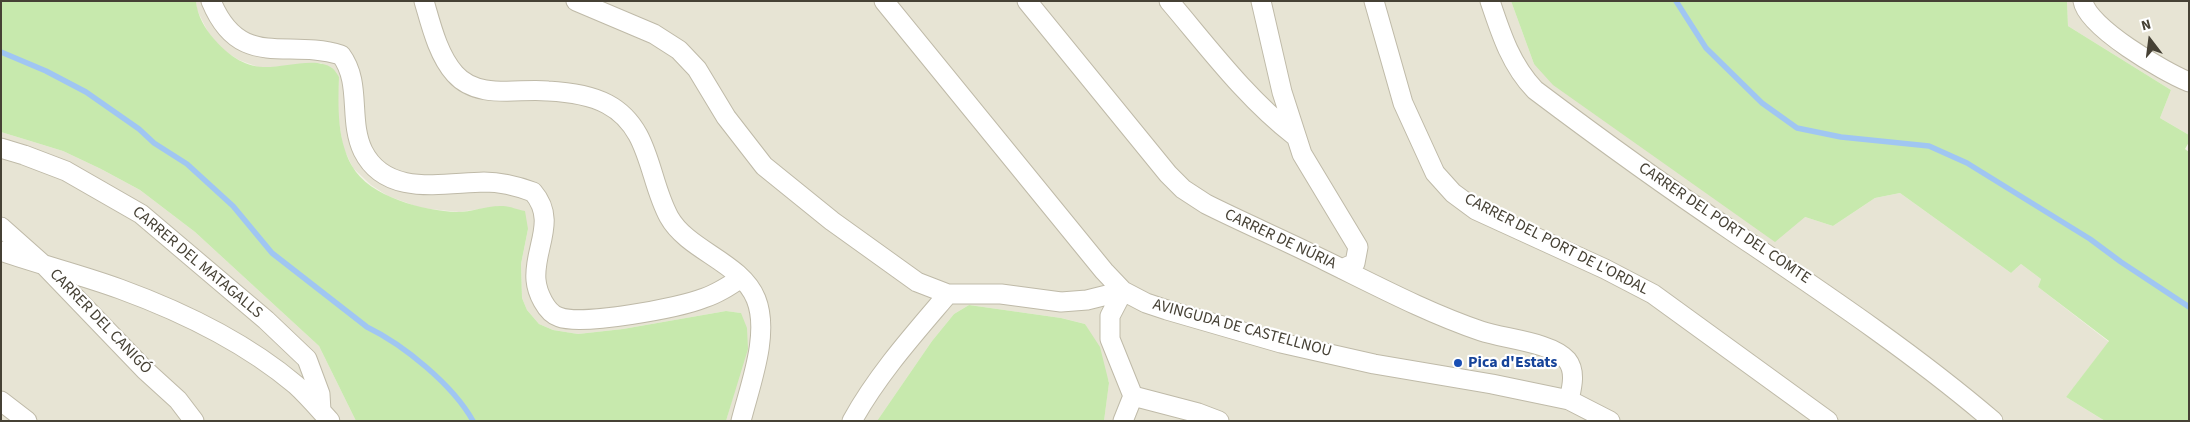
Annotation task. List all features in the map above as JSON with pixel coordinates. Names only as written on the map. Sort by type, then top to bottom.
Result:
[{"type":"street","points":[[211,1],[219,19],[230,31],[240,40],[253,46],[282,50],[318,50],[341,55],[349,65],[352,76],[356,133],[368,161],[379,171],[395,180],[411,184],[502,183],[532,192],[543,211],[544,229],[536,279],[540,294],[548,309],[558,317],[576,320],[599,319],[669,307],[704,299],[741,278]]},
{"type":"street","points":[[424,1],[431,25],[445,59],[455,75],[471,86],[506,92],[548,91],[591,97],[608,104],[625,116],[639,134],[669,217],[680,232],[741,278],[756,297],[761,316],[761,339],[741,421]]},
{"type":"street","points":[[576,1],[654,34],[679,50],[697,70],[726,117],[764,166],[883,259],[917,282],[948,294],[1001,294],[1062,302],[1086,300],[1123,291]]},
{"type":"street","name":"AVINGUDA DE CASTELLNOU","points":[[884,1],[1104,271],[1123,291],[1146,303],[1280,343],[1374,364],[1492,384],[1569,400],[1610,421]]},
{"type":"street","name":"CARRER DE NÚRIA","points":[[1027,1],[1168,174],[1183,189],[1206,204],[1398,297],[1481,331],[1542,346],[1557,352],[1572,368],[1573,379],[1569,400]]},
{"type":"street","points":[[1169,1],[1247,92],[1276,121],[1295,136]]},
{"type":"street","points":[[1261,1],[1282,92],[1302,154],[1358,248],[1355,263],[1342,269]]},
{"type":"street","name":"CARRER DEL PORT DE L'ORDAL","points":[[1374,1],[1403,103],[1436,173],[1453,193],[1476,210],[1605,269],[1654,294],[1828,421]]},
{"type":"street","name":"CARRER DEL PORT DEL COMTE","points":[[1490,1],[1507,49],[1524,78],[1535,90],[1647,172],[1883,334],[1936,374],[1993,421]]},
{"type":"street","points":[[2083,1],[2090,17],[2102,29],[2130,49],[2189,82]]},
{"type":"street","name":"CARRER DEL MATAGALLS","points":[[1,148],[66,171],[141,214],[266,320],[307,359],[320,394],[325,416]]},
{"type":"street","name":"CARRER DEL CANIGÓ","points":[[1,227],[46,267],[145,370],[178,400],[194,421]]},
{"type":"street","points":[[1,251],[46,267],[119,288],[220,334],[261,359],[297,386],[325,416]]},
{"type":"street","points":[[1123,291],[1110,316],[1110,340],[1133,396],[1123,421]]},
{"type":"street","points":[[852,421],[862,402],[919,326],[948,294]]},
{"type":"street","points":[[1133,396],[1198,413],[1219,421]]},
{"type":"street","points":[[1,401],[27,421]]},
{"type":"shaded area","points":[[196,1],[1511,1],[1534,64],[1805,217],[1833,226],[1875,198],[1900,193],[2011,273],[2021,264],[2041,279],[2038,287],[2109,342],[2066,397],[2105,421],[1104,421],[1109,382],[1085,324],[1061,318],[969,305],[954,314],[932,341],[877,421],[726,421],[734,393],[741,313],[726,311],[623,329],[578,334],[553,330],[539,324],[527,310],[522,298],[521,264],[528,229],[502,206],[459,212],[421,208],[388,196],[371,185],[353,168],[343,147],[337,110],[339,77],[321,63],[261,68],[239,60],[223,50],[209,34],[197,10]]},
{"type":"shaded area","points":[[2067,1],[2189,1],[2189,135],[2160,118],[2171,90],[2068,26]]},
{"type":"shaded area","points":[[1,132],[63,151],[101,169],[140,190],[195,232],[319,346],[356,421],[1,421]]},
{"type":"green space","points":[[1,1],[196,1],[200,17],[211,35],[224,49],[242,62],[263,67],[318,63],[332,68],[339,77],[339,123],[347,156],[360,177],[371,186],[399,200],[429,209],[457,212],[503,206],[525,211],[528,229],[521,264],[522,298],[527,310],[539,324],[553,330],[578,334],[623,329],[726,311],[741,313],[747,328],[748,349],[726,421],[356,421],[319,346],[195,232],[140,190],[101,169],[63,151],[1,132]]},
{"type":"green space","points":[[1511,1],[2067,1],[2068,26],[2171,90],[2160,118],[2189,135],[2189,142],[2185,149],[2189,152],[2189,421],[2105,421],[2066,397],[2109,341],[2038,287],[2041,279],[2021,264],[2011,273],[1900,193],[1875,198],[1833,226],[1805,217],[1775,242],[1553,85],[1534,64]]},
{"type":"green space","points":[[969,305],[1061,318],[1085,324],[1100,347],[1109,383],[1104,421],[877,421],[932,341],[954,314]]},
{"type":"waterway","points":[[1676,1],[1706,48],[1762,103],[1797,128],[1841,137],[1929,146],[1967,163],[2090,239],[2189,307]]},
{"type":"waterway","points":[[1,52],[46,71],[86,92],[139,129],[154,143],[187,164],[233,206],[272,253],[367,327],[412,355],[453,394],[473,421]]},
{"type":"place","name":"Pica d'Estats","points":[[1458,363]]}]
